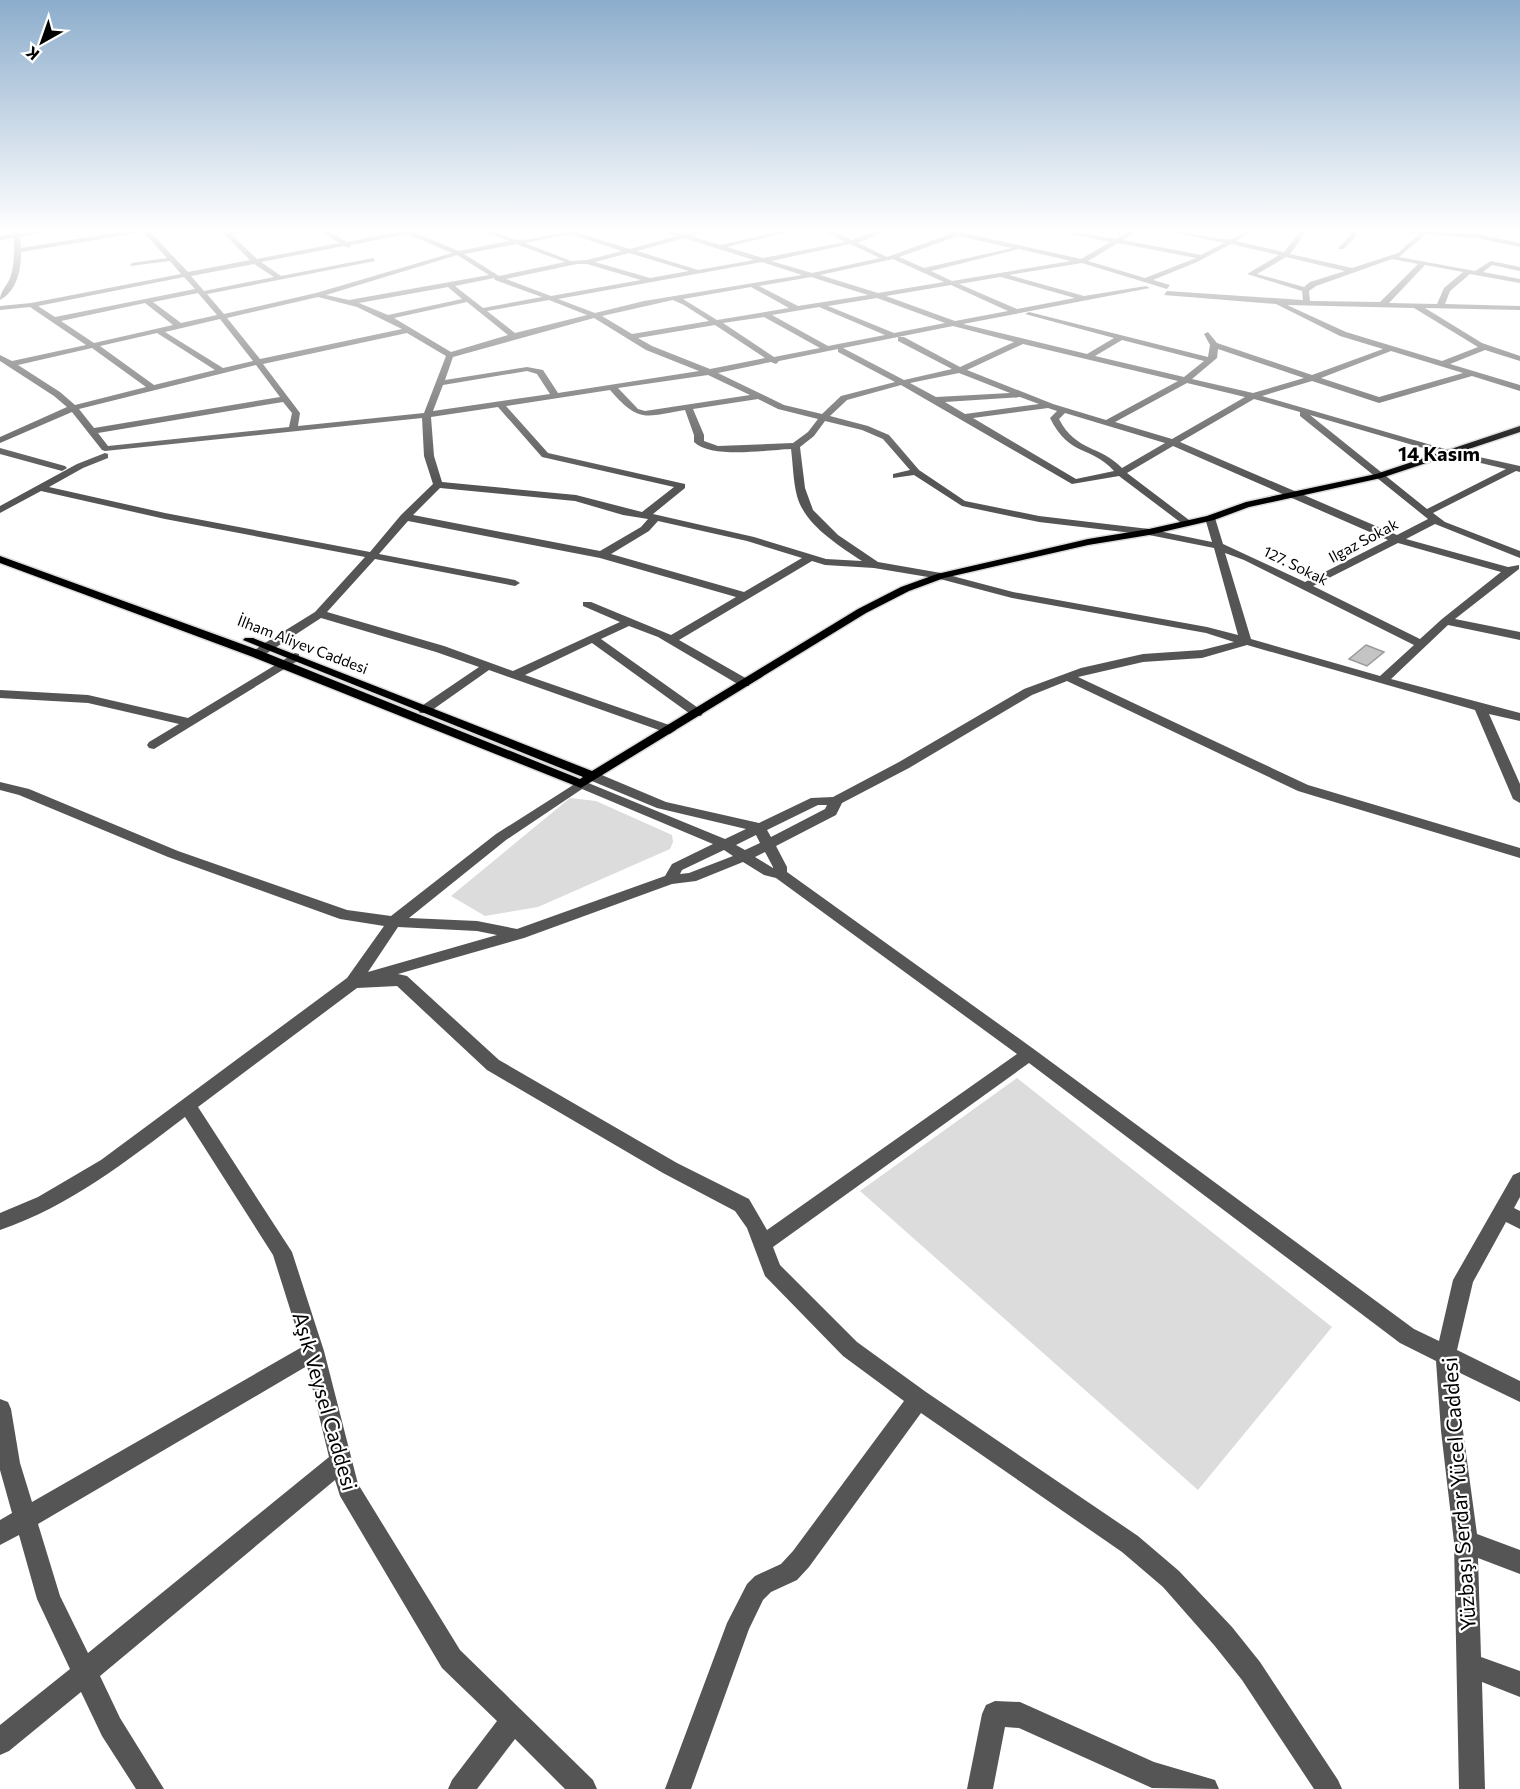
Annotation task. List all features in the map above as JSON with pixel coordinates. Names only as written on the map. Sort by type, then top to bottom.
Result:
[{"type":"main road","points":[[587,780],[862,611],[905,589],[941,576],[1088,542],[1149,532],[1210,518],[1246,505],[1378,476],[1520,429]]},
{"type":"main road","name":"İlham Aliyev Caddesi","points":[[0,549],[424,710],[587,780]]},
{"type":"main road","name":"İlham Aliyev Caddesi","points":[[0,559],[261,650]]},
{"type":"main road","name":"İlham Aliyev Caddesi","points":[[290,661],[587,780]]},
{"type":"street","points":[[42,312],[152,388]]},
{"type":"street","points":[[54,320],[91,312]]},
{"type":"street","points":[[162,312],[179,326]]},
{"type":"street","points":[[220,312],[296,413],[293,430]]},
{"type":"street","points":[[10,364],[240,312]]},
{"type":"street","points":[[375,312],[387,317],[450,355],[514,336],[610,312]]},
{"type":"street","points":[[387,317],[409,312]]},
{"type":"street","points":[[485,312],[514,336]]},
{"type":"street","name":"127. Sokak","points":[[589,312],[628,337],[781,407],[865,428],[886,437],[916,472],[962,503],[974,508],[1039,519],[1149,532],[1218,546],[1248,558],[1422,644]]},
{"type":"street","points":[[701,312],[774,361],[826,348],[897,338]]},
{"type":"street","points":[[628,337],[767,312]]},
{"type":"street","points":[[837,312],[897,338],[960,370],[1021,395],[1050,406],[1171,442],[1396,539],[1509,571]]},
{"type":"street","points":[[924,312],[958,325],[1086,358],[1253,396],[1450,453],[1518,468]]},
{"type":"street","points":[[0,510],[107,451],[427,417],[614,390],[841,350],[1009,312]]},
{"type":"street","points":[[958,325],[1036,312]]},
{"type":"street","points":[[1297,312],[1343,334],[1520,388]]},
{"type":"street","points":[[1427,312],[1485,347],[1520,359]]},
{"type":"street","points":[[764,313],[826,348]]},
{"type":"street","points":[[1029,314],[1210,360]]},
{"type":"street","points":[[0,440],[73,408],[259,362],[409,330]]},
{"type":"street","points":[[159,331],[222,371]]},
{"type":"street","points":[[1107,423],[1185,381],[1210,360],[1214,356],[1214,345],[1208,334]]},
{"type":"street","points":[[1086,358],[1120,338]]},
{"type":"street","points":[[688,408],[699,435],[699,442],[706,447],[718,449],[795,446],[811,434],[823,418],[844,398],[960,370],[1022,341]]},
{"type":"street","points":[[1214,345],[1379,400],[1470,374]]},
{"type":"street","points":[[1440,364],[1485,347]]},
{"type":"street","points":[[841,350],[935,400],[1075,482],[1121,473],[1253,396],[1315,377],[1390,349]]},
{"type":"street","points":[[438,485],[429,456],[427,417],[450,355]]},
{"type":"street","points":[[0,357],[57,394],[73,408],[107,451]]},
{"type":"street","points":[[440,382],[527,369],[540,372],[555,395]]},
{"type":"street","points":[[0,500],[62,468],[107,451],[427,417],[555,395],[711,373]]},
{"type":"street","points":[[614,390],[639,413],[688,408],[761,396]]},
{"type":"street","points":[[935,400],[1021,395]]},
{"type":"street","points":[[92,431],[285,399]]},
{"type":"street","points":[[964,417],[1050,406]]},
{"type":"street","points":[[502,407],[545,454],[682,486],[650,517],[645,529],[602,555]]},
{"type":"street","points":[[1296,408],[1435,520],[1520,555]]},
{"type":"street","points":[[1064,410],[1054,418],[1060,433],[1074,446],[1114,464],[1121,473],[1188,523]]},
{"type":"street","points":[[795,446],[804,504],[838,539],[874,565]]},
{"type":"street","points":[[0,451],[62,468]]},
{"type":"street","points":[[1426,513],[1518,468]]},
{"type":"street","points":[[897,476],[916,472]]},
{"type":"street","points":[[261,650],[320,614],[374,557],[405,517],[438,485],[562,495],[627,513],[750,539],[825,562],[874,565],[941,576],[1012,595],[1207,630],[1480,708],[1520,717]]},
{"type":"street","points":[[39,488],[165,516],[515,583]]},
{"type":"street","points":[[405,517],[602,555],[745,596]]},
{"type":"street","points":[[1210,518],[1246,642]]},
{"type":"street","name":"Ilgaz Sokak","points":[[1305,586],[1435,520]]},
{"type":"street","points":[[671,640],[810,558]]},
{"type":"street","points":[[1383,680],[1446,621],[1520,563]]},
{"type":"street","points":[[587,604],[671,640],[745,683]]},
{"type":"street","points":[[320,614],[440,649],[670,730]]},
{"type":"street","points":[[1446,621],[1520,636]]},
{"type":"street","points":[[514,675],[628,622]]},
{"type":"street","points":[[593,639],[697,713]]},
{"type":"street","points":[[670,879],[677,867],[759,827],[816,801],[836,801],[904,765],[1028,692],[1068,677],[1143,658],[1202,654],[1246,642]]},
{"type":"street","points":[[154,744],[290,661]]},
{"type":"street","points":[[424,710],[488,666]]},
{"type":"street","points":[[1068,677],[1303,788],[1520,853]]},
{"type":"street","points":[[0,694],[88,699],[189,722]]},
{"type":"street","points":[[1480,708],[1520,799]]},
{"type":"street","points":[[587,780],[662,805],[759,827],[780,867],[780,874]]},
{"type":"street","points":[[587,780],[725,844],[768,872],[780,874],[1029,1054],[1407,1336],[1520,1392]]},
{"type":"street","points":[[0,1222],[45,1203],[78,1185],[139,1143],[353,982],[394,922],[501,837],[587,780]]},
{"type":"street","points":[[0,786],[24,792],[173,854],[345,915],[394,922],[477,926],[519,934]]},
{"type":"street","points":[[353,982],[519,934],[670,879],[691,878],[743,857],[831,812],[836,801]]},
{"type":"street","points":[[353,982],[401,980],[493,1065],[670,1168],[742,1205],[755,1226],[772,1270],[850,1349],[918,1399],[1130,1544],[1171,1579],[1223,1636],[1251,1671],[1329,1789]]},
{"type":"street","points":[[762,1244],[1029,1054]]},
{"type":"street","name":"Aşık Veysel Caddesi","points":[[187,1105],[282,1252],[314,1351],[348,1488],[451,1659],[584,1789]]},
{"type":"street","name":"Yüzbaşı Serdar Yücel Caddesi","points":[[1472,1789],[1466,1542],[1452,1431],[1446,1354],[1463,1280],[1511,1216],[1520,1180]]},
{"type":"street","points":[[0,1533],[314,1351]]},
{"type":"street","points":[[678,1789],[739,1623],[755,1592],[763,1584],[789,1572],[801,1559],[918,1399]]},
{"type":"street","points":[[0,1409],[9,1463],[49,1599],[111,1727],[151,1789]]},
{"type":"street","points":[[0,1742],[341,1461]]},
{"type":"street","points":[[1466,1542],[1520,1562]]},
{"type":"street","points":[[1470,1665],[1520,1684]]},
{"type":"street","points":[[980,1789],[995,1714],[1020,1715],[1152,1776],[1206,1789]]},
{"type":"street","points":[[460,1789],[513,1721]]},
{"type":"shaded area","points":[[570,798],[596,801],[672,835],[673,842],[670,849],[538,907],[485,916],[451,896]]},
{"type":"shaded area","points":[[1017,1078],[1332,1327],[1198,1490],[860,1191]]},
{"type":"building","points":[[1366,645],[1384,652],[1367,666],[1349,659]]},
{"type":"district","name":"14 Kasım","points":[[1439,453]]}]
